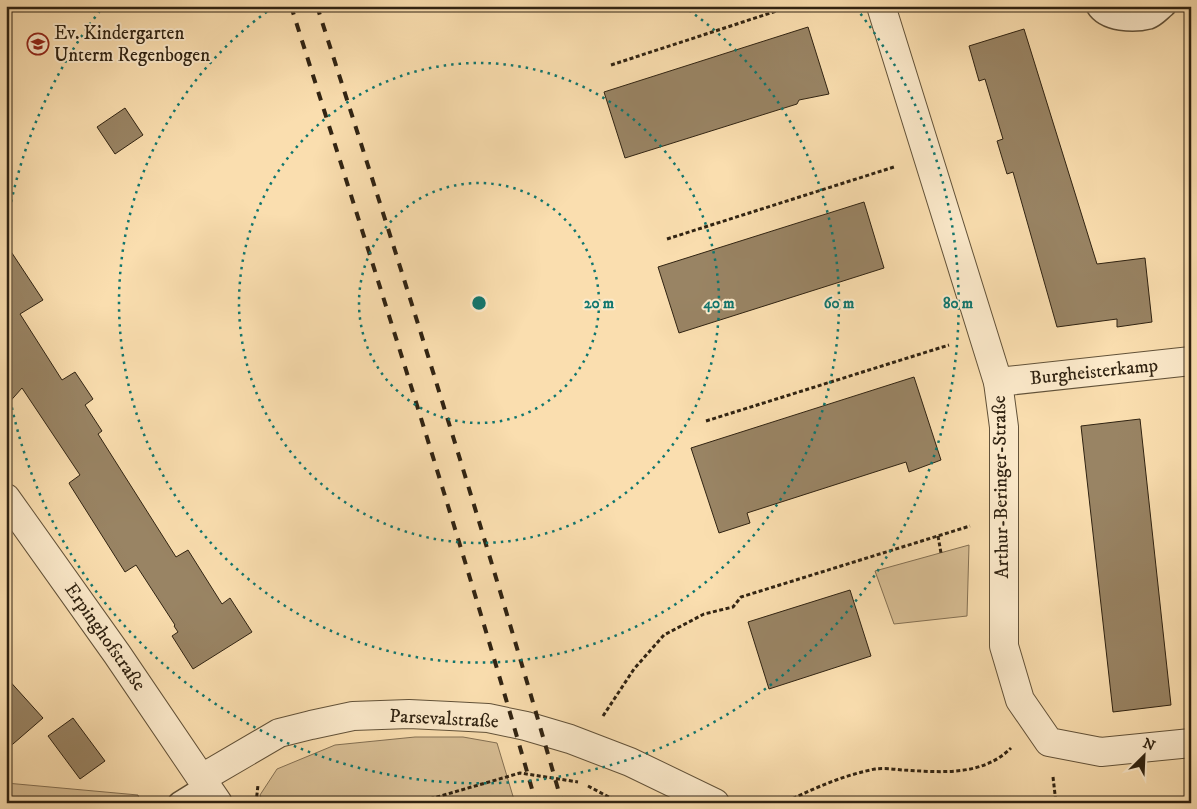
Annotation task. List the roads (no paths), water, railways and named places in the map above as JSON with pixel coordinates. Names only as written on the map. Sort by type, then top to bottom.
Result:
[{"type":"street","name":"Arthur-Beringer-Straße","points":[[881,6],[998,382],[1004,427],[1004,646],[1020,700],[1049,742],[1101,752],[1191,743]]},
{"type":"street","name":"Burgheisterkamp","points":[[998,382],[1191,361]]},
{"type":"street","name":"Erpinghofstraße","points":[[6,498],[209,789]]},
{"type":"street","name":"Parsevalstraße","points":[[209,789],[279,733],[353,716],[409,714],[488,718],[526,726],[570,739],[630,762],[715,803]]},
{"type":"lane","points":[[1098,6],[1100,11],[1125,21],[1151,18],[1165,6]]},
{"type":"lane","points":[[179,803],[209,789]]},
{"type":"railway","points":[[291,6],[447,503],[536,803]]},
{"type":"railway","points":[[317,6],[443,404],[504,603],[562,803]]},
{"type":"place","name":"Ev. Kindergarten Unterm Regenbogen","points":[[38,44]]}]
